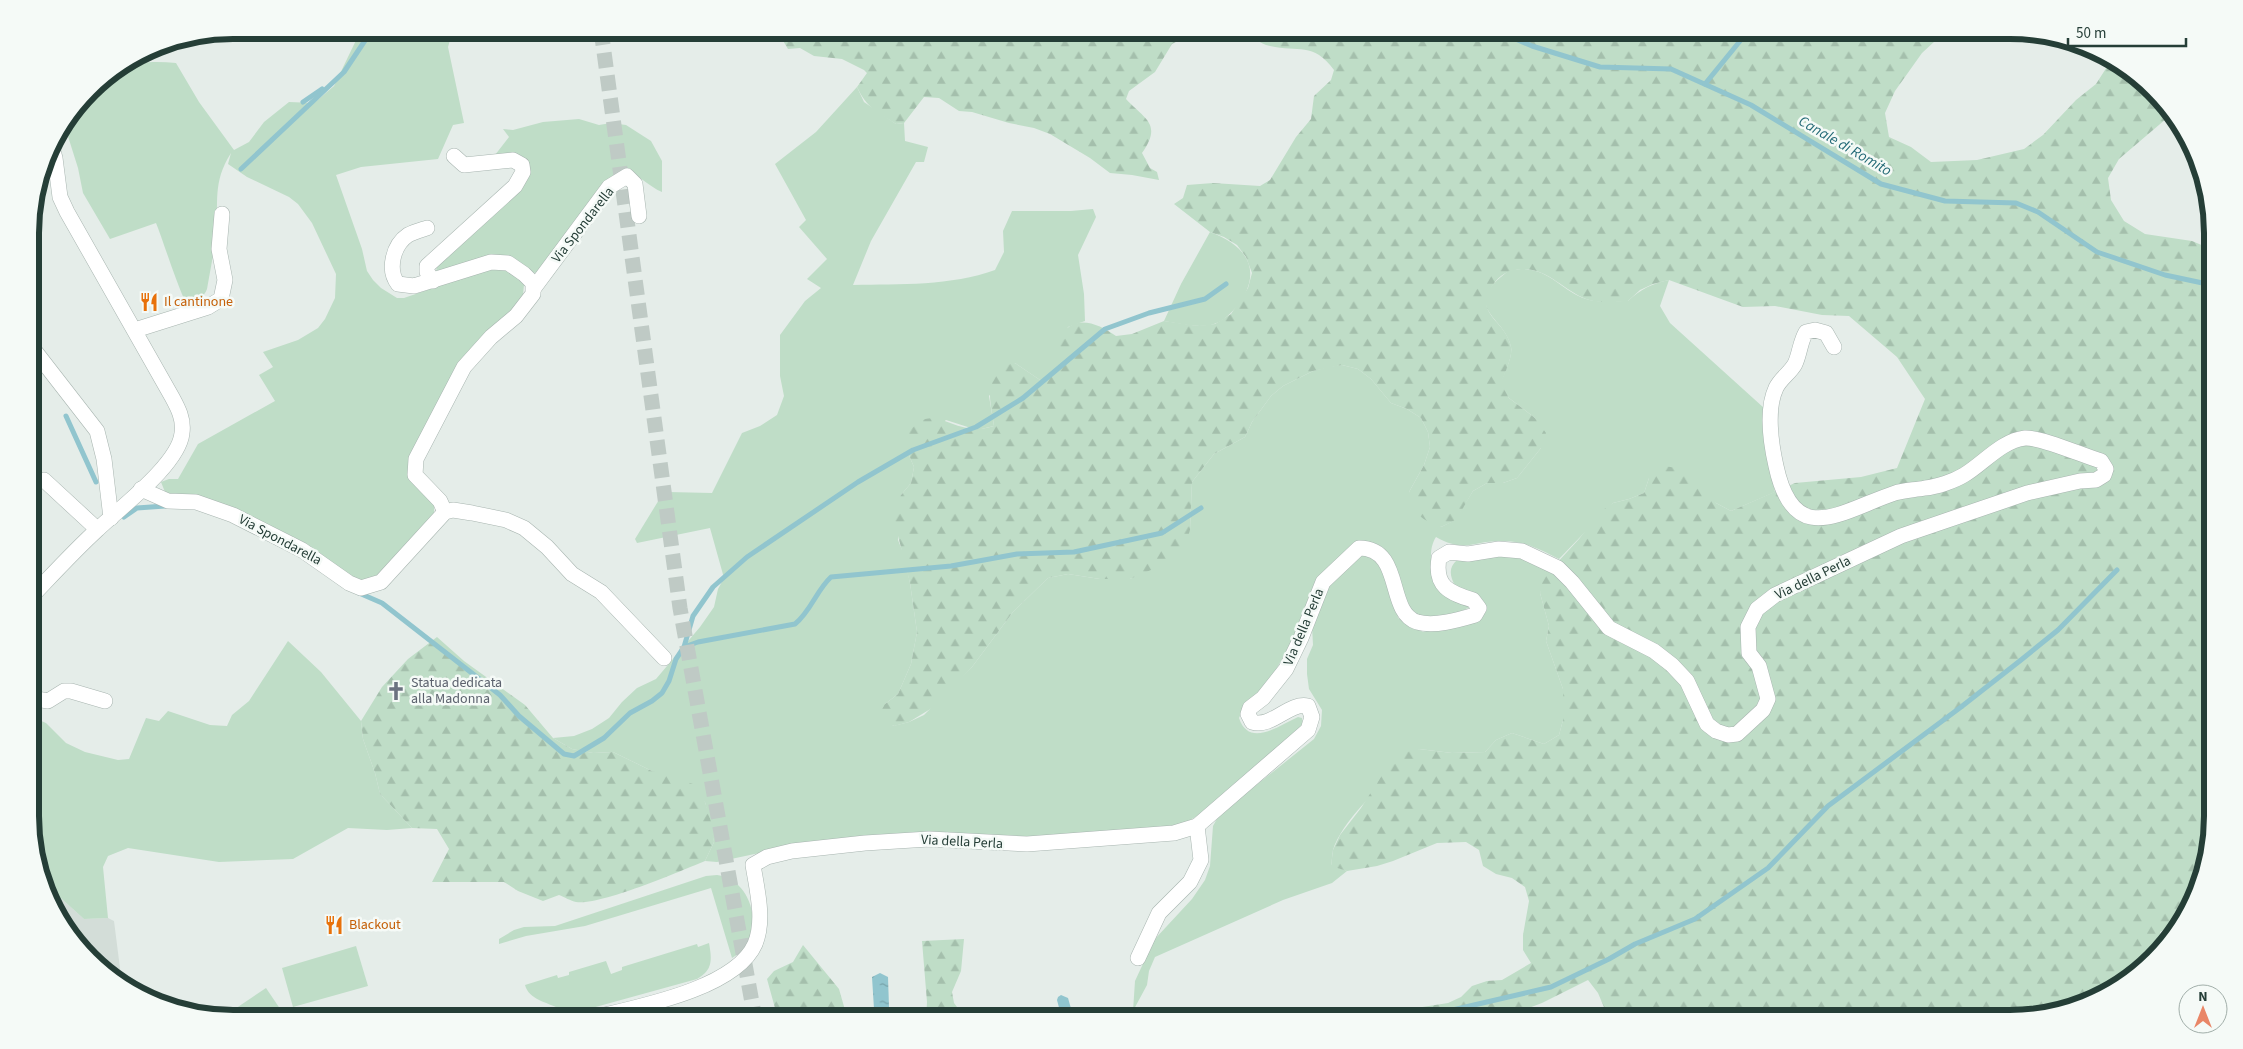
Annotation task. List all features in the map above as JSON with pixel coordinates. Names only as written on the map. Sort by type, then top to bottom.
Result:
[{"type":"street","points":[[433,281],[426,272],[426,266],[515,186],[523,172],[522,165],[513,160],[464,165],[454,156]]},
{"type":"street","points":[[39,589],[98,529],[164,468],[176,452],[182,433],[182,417],[135,330],[67,212],[60,196],[55,157]]},
{"type":"street","name":"Via Spondarella","points":[[141,489],[168,501],[196,502],[233,515],[302,550],[361,588],[381,582],[445,512],[440,501],[415,474],[416,459],[464,367],[492,337],[516,316],[533,294],[534,288],[609,187],[627,176],[635,184],[639,216]]},
{"type":"street","points":[[135,330],[208,307],[221,298],[225,280],[219,248],[222,214]]},
{"type":"street","points":[[427,228],[409,235],[401,241],[392,264],[392,269],[395,279],[404,286],[414,286],[491,262],[502,261],[524,274],[533,283],[534,288]]},
{"type":"street","name":"Via della Perla","points":[[621,1010],[695,990],[726,974],[740,963],[754,946],[758,932],[760,908],[753,865],[767,857],[792,851],[865,842],[929,839],[1027,844],[1158,835],[1197,826],[1308,730],[1312,717],[1308,706],[1298,706],[1268,722],[1258,724],[1252,722],[1248,714],[1250,708],[1272,688],[1286,669],[1301,638],[1323,582],[1359,548],[1370,548],[1383,558],[1394,582],[1399,600],[1407,613],[1415,621],[1426,624],[1475,615],[1479,608],[1473,600],[1451,594],[1436,570],[1439,558],[1449,552],[1468,554],[1499,549],[1522,551],[1538,557],[1558,568],[1572,582],[1609,628],[1654,651],[1672,665],[1687,681],[1707,724],[1716,731],[1728,735],[1737,734],[1763,710],[1768,699],[1759,666],[1749,653],[1748,627],[1757,609],[1775,595],[1900,536],[2028,493],[2080,480],[2096,480],[2104,475],[2106,468],[2101,462],[2039,440],[2026,438],[2002,447],[1963,476],[1936,485],[1897,492],[1828,519],[1812,518],[1799,513],[1786,498],[1780,485],[1773,454],[1772,399],[1776,387],[1794,365],[1802,338],[1806,332],[1815,330],[1826,333],[1834,347]]},
{"type":"street","points":[[39,356],[97,431],[104,459],[111,518]]},
{"type":"street","points":[[44,480],[98,529]]},
{"type":"street","points":[[445,512],[453,510],[472,513],[506,520],[524,528],[547,547],[572,574],[601,592],[664,658]]},
{"type":"street","points":[[39,699],[48,701],[64,691],[71,691],[105,701]]},
{"type":"street","points":[[1138,958],[1158,913],[1190,882],[1201,860],[1197,826]]},
{"type":"shaded area","points":[[55,893],[84,919],[108,918],[114,921],[121,975],[87,944],[71,924]]},
{"type":"green space","points":[[357,39],[450,39],[448,47],[464,123],[453,125],[438,159],[361,167],[336,175],[362,249],[367,271],[381,288],[397,298],[404,298],[494,267],[509,270],[524,285],[522,303],[494,327],[414,454],[434,504],[434,515],[384,574],[372,580],[355,580],[301,545],[171,497],[165,492],[161,482],[169,479],[178,479],[198,444],[275,401],[259,375],[273,367],[263,352],[298,340],[318,328],[325,319],[335,298],[336,274],[312,223],[298,204],[289,197],[247,177],[228,164],[231,153],[221,174],[217,193],[216,235],[207,289],[204,295],[188,305],[176,280],[156,223],[110,239],[83,193],[78,168],[67,133],[87,105],[105,87],[125,71],[145,62],[176,63],[199,102],[234,150],[249,142],[264,122],[289,102],[314,103],[334,86]]},
{"type":"green space","points":[[782,39],[1182,39],[1172,44],[1155,72],[1129,91],[1126,99],[1149,122],[1151,135],[1142,153],[1150,168],[1157,172],[1159,180],[1110,173],[1090,158],[1050,134],[972,112],[959,111],[939,98],[924,97],[904,123],[896,124],[873,109],[861,94],[857,87],[867,73],[864,70],[842,59],[814,56],[800,48],[788,49]]},
{"type":"green space","points":[[1255,39],[1937,39],[1922,53],[1895,91],[1885,113],[1889,137],[1911,147],[1931,162],[1977,160],[2024,149],[2043,135],[2076,100],[2096,84],[2108,65],[2138,87],[2156,105],[2167,118],[2119,159],[2108,178],[2111,200],[2124,221],[2145,234],[2192,241],[2204,246],[2204,829],[2198,866],[2184,902],[2172,924],[2160,932],[2161,937],[2138,962],[2118,978],[2096,990],[2060,1004],[2023,1010],[1605,1010],[1598,993],[1588,980],[1542,1003],[1523,1010],[1368,1010],[1384,1007],[1416,1008],[1448,1003],[1461,997],[1472,986],[1487,981],[1502,980],[1531,963],[1523,950],[1523,935],[1529,901],[1525,887],[1512,878],[1496,874],[1483,866],[1479,850],[1466,842],[1437,843],[1377,866],[1347,871],[1331,866],[1333,850],[1340,835],[1361,808],[1389,764],[1402,753],[1419,749],[1452,753],[1485,752],[1496,740],[1512,733],[1544,744],[1559,735],[1563,720],[1563,689],[1546,641],[1549,626],[1540,593],[1543,578],[1579,539],[1600,512],[1613,503],[1644,493],[1649,478],[1663,466],[1678,468],[1716,503],[1731,511],[1795,483],[1861,477],[1897,468],[1925,399],[1897,357],[1849,316],[1822,315],[1775,306],[1743,307],[1669,280],[1640,290],[1628,301],[1607,302],[1596,302],[1586,299],[1534,270],[1512,270],[1505,273],[1495,282],[1488,293],[1486,302],[1488,310],[1508,338],[1511,347],[1510,360],[1501,384],[1509,398],[1535,418],[1546,433],[1541,448],[1517,478],[1503,483],[1487,483],[1473,491],[1456,520],[1441,527],[1419,515],[1413,506],[1409,492],[1424,465],[1430,447],[1428,432],[1421,418],[1407,409],[1391,403],[1371,379],[1358,369],[1342,365],[1313,371],[1283,386],[1271,396],[1252,422],[1245,437],[1214,454],[1192,482],[1190,530],[1185,546],[1174,560],[1130,579],[1100,579],[1068,574],[1048,578],[1013,612],[972,667],[937,705],[909,722],[894,726],[877,718],[885,704],[898,694],[911,664],[917,632],[910,583],[895,524],[895,509],[901,495],[911,483],[914,467],[908,453],[906,436],[915,425],[931,418],[967,428],[980,429],[994,426],[990,390],[998,367],[1015,363],[1043,382],[1057,371],[1059,340],[1064,331],[1070,326],[1078,323],[1093,324],[1116,336],[1132,334],[1164,321],[1198,326],[1215,324],[1231,314],[1248,288],[1252,273],[1246,257],[1237,245],[1224,237],[1210,232],[1174,204],[1183,198],[1187,185],[1213,183],[1260,186],[1270,180],[1296,137],[1311,119],[1314,96],[1331,80],[1334,70],[1326,61],[1311,51],[1277,47]]},
{"type":"green space","points":[[857,87],[864,102],[896,124],[904,123],[905,141],[928,147],[924,162],[916,162],[871,241],[853,285],[943,282],[995,270],[1004,252],[1003,231],[1012,211],[1093,209],[1096,217],[1078,255],[1084,294],[1085,321],[1068,327],[1057,356],[1057,371],[1043,382],[1015,363],[989,396],[994,426],[977,430],[946,420],[908,453],[914,467],[911,483],[901,495],[898,540],[904,555],[910,583],[917,632],[911,664],[898,694],[885,704],[893,726],[909,722],[924,715],[972,667],[1013,612],[1048,578],[1068,574],[1100,579],[1130,579],[1145,571],[1190,530],[1192,482],[1214,454],[1245,437],[1252,422],[1271,396],[1283,386],[1313,371],[1342,365],[1358,369],[1371,379],[1391,403],[1407,409],[1421,418],[1428,432],[1430,447],[1424,465],[1409,492],[1441,527],[1455,520],[1473,491],[1487,483],[1503,483],[1517,478],[1541,448],[1535,418],[1509,398],[1500,384],[1509,360],[1511,347],[1507,336],[1489,311],[1486,303],[1487,295],[1493,284],[1510,270],[1521,269],[1540,272],[1578,296],[1601,301],[1628,301],[1647,287],[1669,280],[1660,306],[1670,323],[1764,408],[1766,444],[1775,492],[1731,511],[1716,503],[1649,478],[1644,493],[1613,503],[1559,559],[1531,546],[1516,542],[1491,541],[1461,545],[1446,542],[1436,537],[1431,550],[1432,573],[1470,607],[1439,617],[1420,615],[1407,604],[1394,569],[1386,554],[1373,544],[1353,545],[1297,631],[1271,679],[1243,709],[1239,718],[1244,727],[1250,732],[1257,733],[1273,729],[1298,717],[1302,718],[1303,724],[1296,736],[1251,776],[1219,801],[1185,823],[1167,831],[764,852],[717,862],[705,861],[714,842],[705,802],[652,771],[613,752],[593,753],[572,749],[553,738],[574,736],[592,729],[609,718],[637,688],[656,679],[700,627],[714,607],[718,589],[724,578],[710,528],[637,543],[635,539],[665,490],[668,492],[712,493],[742,433],[760,426],[777,415],[784,396],[780,376],[780,335],[805,301],[821,288],[807,279],[827,259],[799,227],[806,220],[775,164],[816,132]]},
{"type":"green space","points":[[579,119],[599,125],[611,123],[626,125],[651,141],[662,161],[662,192],[639,177],[630,174],[540,272],[533,273],[515,260],[436,273],[437,265],[528,165],[525,158],[495,155],[509,137],[503,129],[513,130],[543,122]]},
{"type":"green space","points":[[1210,232],[1223,237],[1233,244],[1242,252],[1247,260],[1250,270],[1250,281],[1246,292],[1238,305],[1230,313],[1214,324],[1195,326],[1164,321],[1181,284]]},
{"type":"green space","points":[[1508,553],[1552,568],[1540,593],[1549,626],[1546,641],[1563,689],[1563,720],[1559,735],[1544,744],[1512,733],[1496,740],[1485,752],[1452,753],[1419,749],[1370,796],[1339,837],[1333,850],[1331,865],[1347,871],[1332,883],[1283,900],[1155,957],[1149,971],[1147,985],[1133,1010],[1135,981],[1154,940],[1192,899],[1205,880],[1210,866],[1213,826],[1219,815],[1314,739],[1321,726],[1322,710],[1309,689],[1307,659],[1313,645],[1312,626],[1325,589],[1359,555],[1375,555],[1396,602],[1398,618],[1423,632],[1483,616],[1487,610],[1479,597],[1455,586],[1451,572],[1452,566],[1457,560]]},
{"type":"green space","points":[[437,637],[464,661],[525,705],[553,738],[572,749],[593,753],[613,752],[652,771],[693,784],[705,802],[711,822],[714,842],[705,861],[640,887],[587,902],[576,902],[559,895],[543,901],[518,891],[504,882],[432,882],[449,849],[437,829],[412,828],[380,794],[363,739],[361,721],[382,687],[408,659]]},
{"type":"green space","points":[[288,641],[321,672],[361,721],[363,739],[380,794],[412,828],[387,830],[348,828],[293,859],[219,862],[128,848],[108,856],[103,867],[108,918],[84,919],[55,893],[42,854],[39,829],[39,720],[46,723],[66,743],[85,752],[118,760],[129,759],[146,718],[159,721],[168,711],[210,725],[227,726],[232,715],[249,701]]},
{"type":"green space","points":[[717,875],[730,879],[741,888],[748,899],[752,911],[752,925],[749,937],[743,949],[732,958],[711,888],[585,926],[526,936],[499,944],[499,939],[514,930],[524,927],[555,926],[706,876]]},
{"type":"green space","points":[[964,939],[961,971],[952,992],[954,1003],[959,1010],[927,1010],[922,941]]},
{"type":"green space","points":[[709,943],[711,955],[709,968],[697,979],[585,1010],[560,1010],[534,997],[525,985],[557,975],[558,978],[569,975],[569,972],[606,961],[611,974],[622,970],[622,967],[697,944],[698,947]]},
{"type":"green space","points":[[803,945],[839,989],[845,1010],[776,1010],[767,979],[774,971],[793,962]]},
{"type":"green space","points":[[356,946],[368,986],[293,1007],[282,968]]},
{"type":"green space","points":[[266,988],[281,1010],[233,1010]]},
{"type":"water","points":[[880,973],[888,977],[889,1007],[886,1010],[874,1009],[872,977]]},
{"type":"water","points":[[1061,995],[1068,998],[1071,1010],[1060,1010],[1058,997]]},
{"type":"waterway","points":[[241,169],[344,72],[366,39]]},
{"type":"waterway","name":"Canale di Romito","points":[[1516,39],[1532,46],[1600,67],[1671,69],[1751,105],[1881,184],[1945,201],[2016,203],[2038,212],[2097,252],[2165,275],[2204,283]]},
{"type":"waterway","points":[[1705,84],[1742,39]]},
{"type":"waterway","points":[[303,102],[322,89]]},
{"type":"waterway","points":[[359,593],[382,603],[500,695],[519,716],[564,754],[574,756],[604,738],[630,713],[662,693],[669,681],[676,659],[684,647],[693,616],[713,587],[747,557],[858,482],[913,450],[976,427],[1023,398],[1105,329],[1149,313],[1205,299],[1226,284]]},
{"type":"waterway","points":[[66,416],[96,482]]},
{"type":"waterway","points":[[124,517],[137,508],[165,506]]},
{"type":"waterway","points":[[684,647],[698,642],[795,624],[801,619],[821,588],[831,577],[951,566],[1017,554],[1074,552],[1162,533],[1201,508]]},
{"type":"waterway","points":[[1453,1010],[1551,987],[1609,959],[1635,944],[1695,919],[1768,868],[1828,806],[1961,707],[2058,630],[2117,570]]},
{"type":"tunnel","points":[[602,39],[680,608],[753,1010]]},
{"type":"place","name":"Il cantinone","points":[[149,302]]},
{"type":"place","name":"Statua dedicata alla Madonna","points":[[396,691]]},
{"type":"place","name":"Blackout","points":[[334,925]]}]
